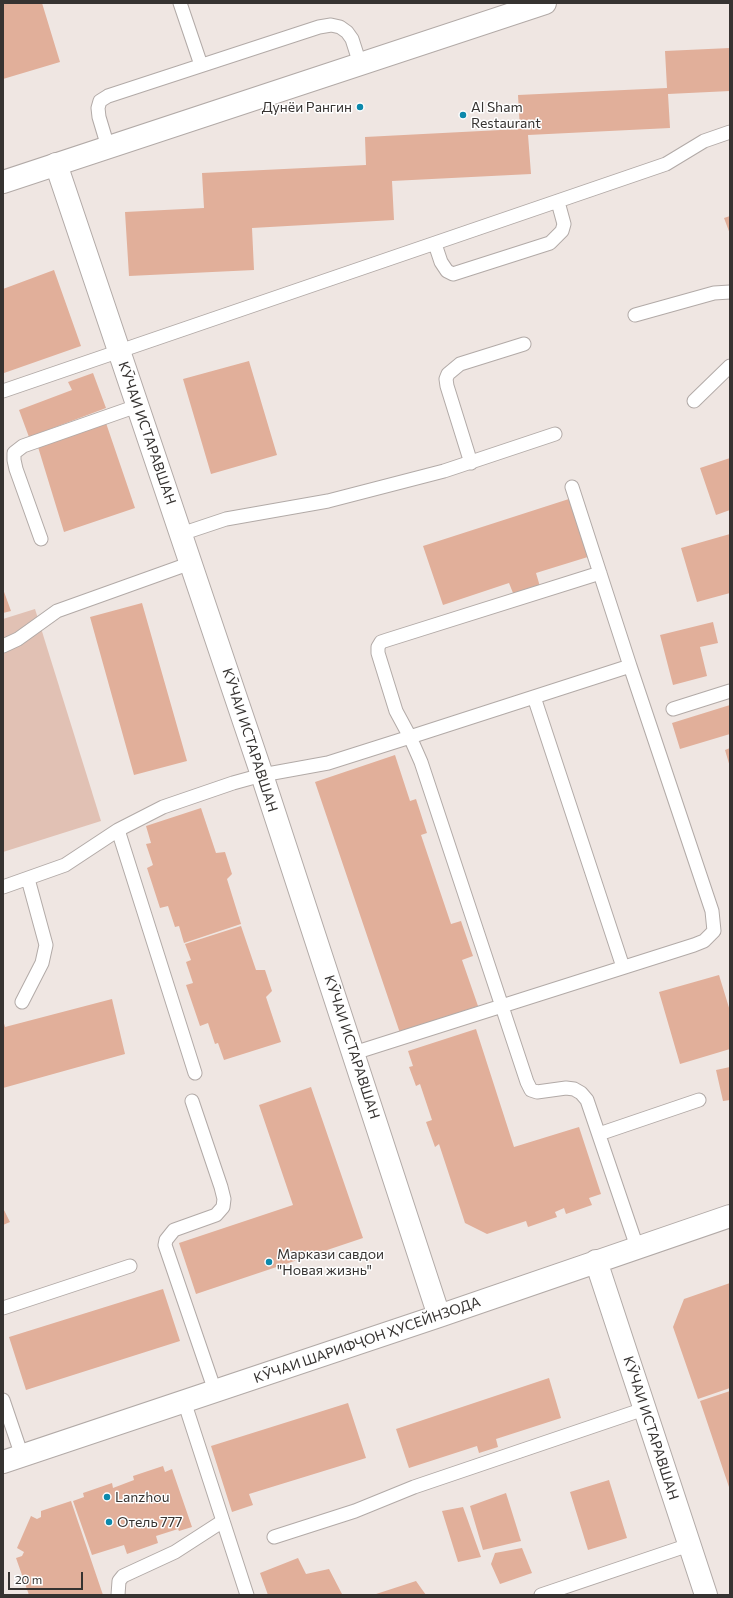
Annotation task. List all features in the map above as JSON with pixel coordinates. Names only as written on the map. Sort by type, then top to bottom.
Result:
[{"type":"street","points":[[3,182],[545,3]]},
{"type":"street","name":"КӮЧАИ ИСТАРАВШАН","points":[[56,164],[262,775],[439,1316]]},
{"type":"street","name":"КӮЧАИ ШАРИФҶОН ҲУСЕЙНЗОДА","points":[[12,1459],[439,1316],[730,1216]]},
{"type":"street","name":"КӮЧАИ ИСТАРАВШАН","points":[[596,1261],[706,1595]]},
{"type":"lane","points":[[180,3],[201,66]]},
{"type":"lane","points":[[108,147],[99,117],[98,108],[100,101],[108,96],[319,27],[331,25],[340,27],[347,32],[352,39],[360,64]]},
{"type":"lane","points":[[3,391],[119,350],[435,244],[666,164],[704,141],[730,132]]},
{"type":"lane","points":[[435,244],[441,262],[447,271],[453,274],[550,243],[562,231],[564,224],[558,202]]},
{"type":"lane","points":[[635,315],[714,293],[730,292]]},
{"type":"lane","points":[[472,463],[447,386],[446,379],[448,374],[460,364],[524,344]]},
{"type":"lane","points":[[694,402],[730,366]]},
{"type":"lane","points":[[41,539],[16,470],[14,454],[23,446],[138,406]]},
{"type":"lane","points":[[181,534],[226,519],[328,501],[472,463],[555,434]]},
{"type":"lane","points":[[354,1053],[500,1005],[704,941],[714,931],[712,911],[572,487]]},
{"type":"lane","points":[[3,646],[18,639],[56,611],[191,563]]},
{"type":"lane","points":[[600,573],[380,642],[378,653],[396,711],[421,762],[526,1082],[531,1090],[543,1093],[566,1088],[574,1089],[581,1093],[587,1100],[638,1247]]},
{"type":"lane","points":[[3,887],[65,865],[118,830],[164,807],[214,789],[262,775],[328,763],[630,666]]},
{"type":"lane","points":[[673,710],[730,691]]},
{"type":"lane","points":[[534,696],[623,967]]},
{"type":"lane","points":[[118,830],[195,1073]]},
{"type":"lane","points":[[22,1002],[42,963],[46,945],[28,879]]},
{"type":"lane","points":[[599,1134],[700,1100]]},
{"type":"lane","points":[[192,1101],[221,1187],[224,1199],[223,1207],[216,1215],[174,1230],[166,1240],[165,1245],[215,1391]]},
{"type":"lane","points":[[3,1308],[130,1266]]},
{"type":"lane","points":[[3,1400],[12,1459]]},
{"type":"lane","points":[[184,1401],[246,1595]]},
{"type":"lane","points":[[274,1538],[355,1511],[422,1484],[644,1409]]},
{"type":"lane","points":[[118,1595],[119,1580],[123,1576],[175,1552],[223,1521]]},
{"type":"lane","points":[[541,1595],[689,1546]]},
{"type":"shaded area","points":[[35,609],[101,821],[3,852],[3,619]]},
{"type":"building","points":[[3,3],[42,3],[60,62],[3,79]]},
{"type":"building","points":[[730,48],[730,91],[668,94],[670,128],[528,135],[531,174],[392,181],[394,220],[252,228],[254,270],[129,276],[125,212],[204,208],[202,173],[366,165],[365,137],[520,129],[518,95],[667,88],[665,51]]},
{"type":"building","points":[[730,216],[730,234],[724,218]]},
{"type":"building","points":[[54,270],[81,346],[4,373],[3,289]]},
{"type":"building","points":[[249,361],[277,455],[211,474],[183,379]]},
{"type":"building","points":[[93,373],[106,408],[29,437],[19,410],[72,390],[68,382]]},
{"type":"building","points":[[106,423],[135,508],[64,532],[38,447]]},
{"type":"building","points":[[730,458],[730,510],[716,515],[700,468]]},
{"type":"building","points":[[572,498],[591,556],[536,573],[541,590],[515,598],[509,583],[443,605],[423,546]]},
{"type":"building","points":[[730,534],[730,593],[697,602],[681,548]]},
{"type":"building","points":[[3,589],[11,611],[3,613]]},
{"type":"building","points":[[142,603],[187,761],[134,775],[90,617]]},
{"type":"building","points":[[713,622],[718,643],[700,647],[707,676],[673,685],[660,635]]},
{"type":"building","points":[[730,705],[730,734],[680,749],[672,723]]},
{"type":"building","points":[[730,748],[730,767],[725,750]]},
{"type":"building","points":[[395,755],[410,801],[416,799],[427,833],[421,835],[451,924],[461,921],[473,956],[462,960],[478,1006],[400,1033],[315,782]]},
{"type":"building","points":[[201,808],[216,853],[225,852],[232,874],[227,879],[241,924],[184,943],[179,926],[175,927],[168,906],[160,908],[147,868],[153,865],[146,844],[151,843],[146,826]]},
{"type":"building","points":[[241,926],[256,970],[265,970],[272,991],[266,997],[281,1042],[224,1060],[218,1043],[215,1044],[208,1023],[200,1026],[186,985],[193,983],[186,962],[191,960],[185,944]]},
{"type":"building","points":[[719,975],[730,1011],[730,1049],[680,1064],[659,992]]},
{"type":"building","points":[[112,999],[125,1054],[3,1088],[3,1020],[5,1027]]},
{"type":"building","points":[[476,1029],[514,1147],[579,1127],[601,1194],[589,1198],[592,1205],[566,1214],[564,1208],[555,1212],[557,1217],[528,1227],[526,1221],[487,1234],[465,1223],[439,1144],[435,1147],[426,1122],[432,1120],[420,1084],[416,1086],[409,1067],[413,1066],[408,1051]]},
{"type":"building","points":[[730,1067],[730,1100],[723,1101],[716,1070]]},
{"type":"building","points":[[311,1087],[363,1238],[196,1294],[179,1243],[293,1205],[259,1105]]},
{"type":"building","points":[[3,1208],[10,1222],[3,1225]]},
{"type":"building","points":[[730,1283],[730,1388],[698,1399],[673,1327],[684,1299]]},
{"type":"building","points":[[163,1289],[180,1341],[26,1390],[9,1337]]},
{"type":"building","points":[[549,1378],[561,1418],[496,1439],[498,1447],[479,1453],[477,1446],[409,1468],[396,1429]]},
{"type":"building","points":[[730,1391],[730,1490],[700,1401]]},
{"type":"building","points":[[348,1403],[366,1458],[249,1494],[253,1505],[232,1512],[211,1446]]},
{"type":"building","points":[[163,1466],[165,1472],[172,1469],[192,1527],[179,1531],[178,1529],[156,1536],[158,1543],[127,1554],[124,1545],[92,1555],[73,1501],[84,1497],[83,1493],[112,1483],[113,1488],[134,1480],[133,1476]]},
{"type":"building","points":[[609,1480],[627,1538],[588,1550],[570,1492]]},
{"type":"building","points":[[506,1493],[521,1541],[483,1550],[470,1506]]},
{"type":"building","points":[[71,1501],[103,1595],[29,1595],[16,1558],[22,1556],[24,1552],[17,1548],[31,1516],[37,1519],[41,1517],[41,1511]]},
{"type":"building","points":[[463,1507],[481,1557],[458,1562],[442,1511]]},
{"type":"building","points":[[522,1548],[532,1573],[500,1584],[491,1564],[495,1553]]},
{"type":"building","points":[[298,1558],[306,1574],[329,1569],[342,1594],[268,1595],[260,1573]]},
{"type":"building","points":[[416,1581],[426,1595],[373,1595]]},
{"type":"place","name":"Дунёи Рангин","points":[[360,107]]},
{"type":"place","name":"Al Sham Restaurant","points":[[463,115]]},
{"type":"place","name":"Маркази савдои \"Новая жизнь\"","points":[[269,1262]]},
{"type":"place","name":"Lanzhou","points":[[107,1497]]},
{"type":"place","name":"Отель 777","points":[[109,1522]]}]
